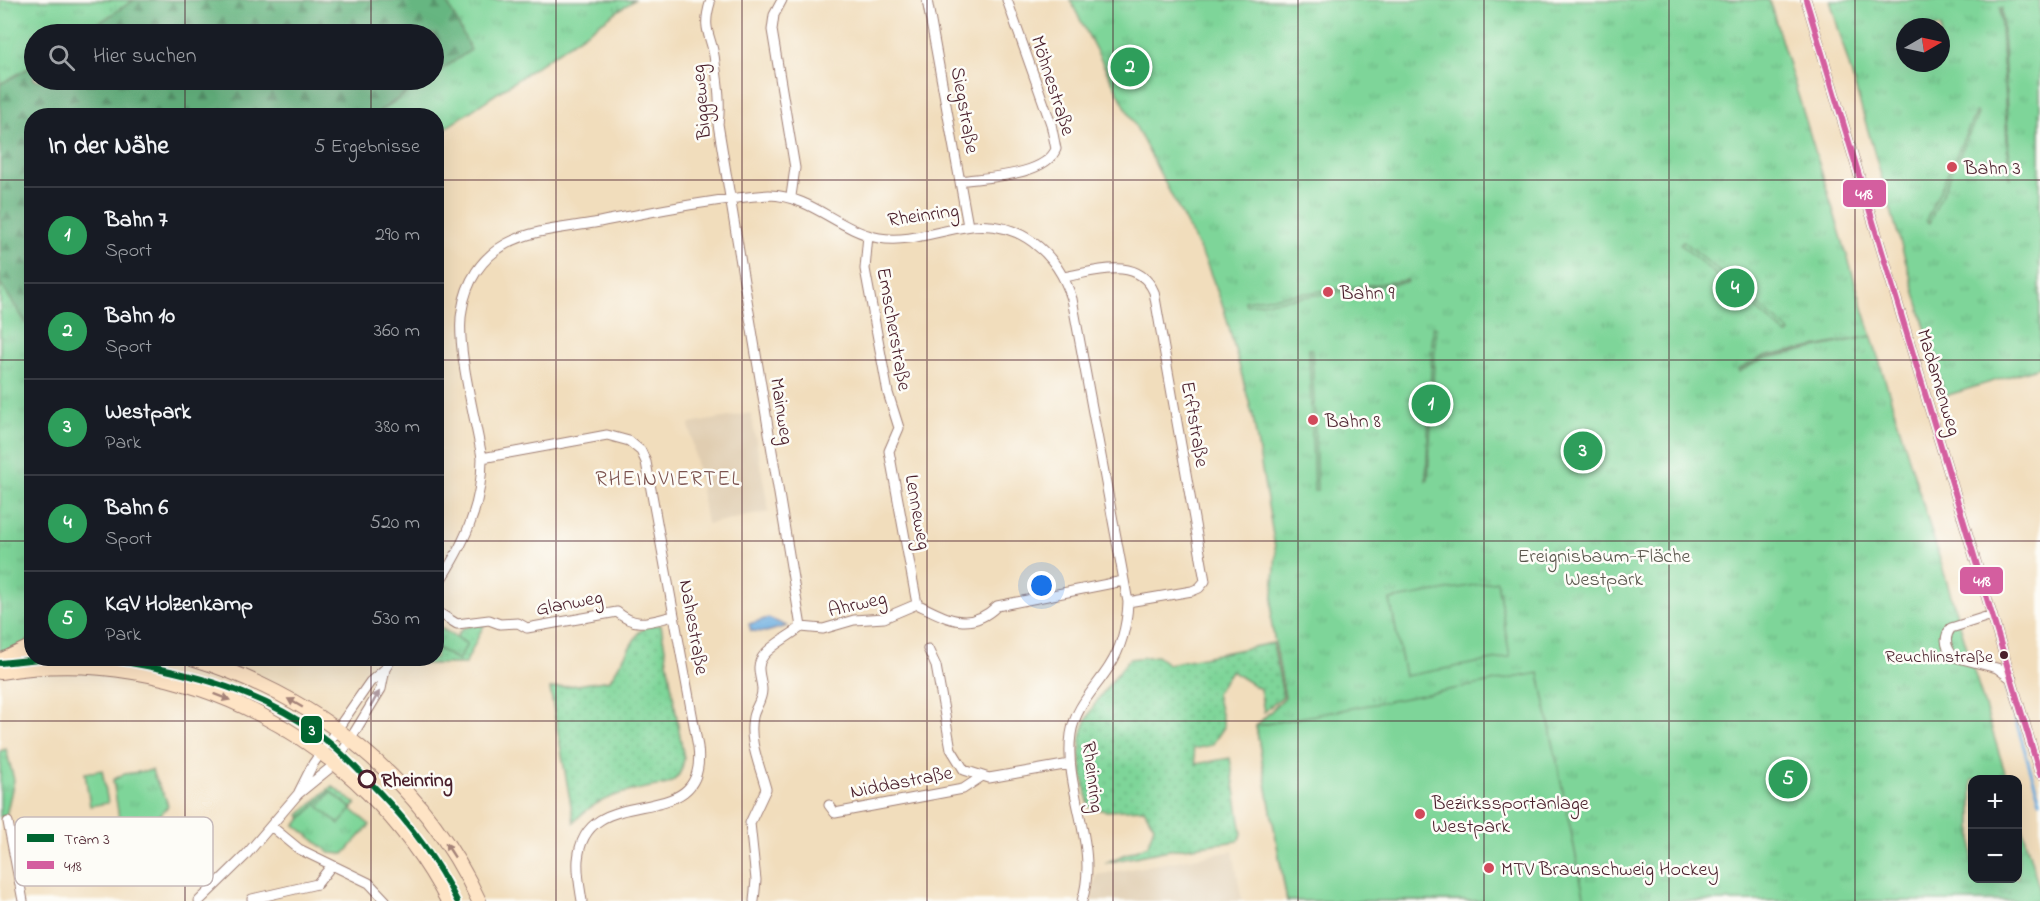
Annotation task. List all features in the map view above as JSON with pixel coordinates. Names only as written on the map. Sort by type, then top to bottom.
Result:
[{"type":"street","points":[[782,0],[774,15],[772,30],[795,168],[791,196]]},
{"type":"street","name":"Siegstraße","points":[[927,0],[968,226]]},
{"type":"street","name":"Möhnestraße","points":[[960,181],[1033,169],[1048,161],[1056,149],[1051,124],[1007,0]]},
{"type":"street","name":"Madamenweg","points":[[1806,0],[2040,773]]},
{"type":"street","name":"Biggeweg","points":[[710,3],[706,28],[716,63],[720,110],[718,124],[730,200]]},
{"type":"street","name":"Rheinring","points":[[444,574],[471,528],[480,490],[482,458],[460,330],[465,295],[482,263],[504,245],[533,234],[769,195],[791,196],[868,235],[899,238],[968,226],[997,227],[1023,235],[1047,252],[1064,277],[1072,299],[1128,602],[1126,625],[1117,652],[1076,716],[1070,744],[1070,764],[1088,868],[1082,901]]},
{"type":"street","name":"Mainweg","points":[[730,200],[801,627]]},
{"type":"street","name":"Emscherstraße","points":[[868,235],[865,269],[888,393],[899,428]]},
{"type":"street","name":"Erftstraße","points":[[1064,277],[1107,269],[1131,270],[1140,274],[1154,292],[1205,581],[1199,588],[1192,591],[1128,602]]},
{"type":"street","name":"Lenneweg","points":[[899,428],[889,451],[917,604]]},
{"type":"street","name":"Nahestraße","points":[[482,458],[608,435],[622,438],[637,447],[646,462],[700,763],[697,778],[690,790],[679,797],[615,812],[589,830],[579,849],[582,901]]},
{"type":"street","name":"Ahrweg","points":[[801,627],[824,629],[842,623],[884,618],[917,604],[933,614],[970,621],[988,615],[997,606],[1123,581]]},
{"type":"street","name":"Glanweg","points":[[444,616],[457,624],[489,620],[500,624],[518,622],[527,628],[617,612],[632,623],[674,616]]},
{"type":"street","points":[[1992,615],[1951,628],[1947,633],[1946,644],[1954,657],[1997,668],[2012,679]]},
{"type":"street","points":[[754,901],[756,880],[750,842],[750,823],[766,789],[755,753],[753,735],[753,716],[760,704],[762,690],[759,663],[764,654],[801,627]]},
{"type":"street","name":"Niddastraße","points":[[928,649],[936,666],[951,749],[964,770],[981,777],[998,777],[1070,764]]},
{"type":"street","points":[[0,661],[24,650]]},
{"type":"street","points":[[0,672],[26,668],[72,666],[114,668],[152,675],[238,703],[281,724],[335,764],[402,831],[448,901]]},
{"type":"street","points":[[214,666],[274,692],[337,731],[380,763],[406,788],[452,853],[478,901]]},
{"type":"street","points":[[298,794],[313,764],[370,682],[387,666]]},
{"type":"street","points":[[200,901],[232,871],[298,794],[335,764],[381,689],[385,669]]},
{"type":"street","name":"Niddastraße","points":[[830,806],[835,813],[963,789],[981,777]]},
{"type":"street","points":[[8,822],[15,859]]},
{"type":"street","points":[[271,826],[299,849],[369,883],[386,901]]},
{"type":"street","points":[[252,899],[317,884],[332,865]]},
{"type":"street","points":[[20,886],[23,901]]},
{"type":"shaded area","points":[[751,413],[769,512],[707,524],[689,424]]},
{"type":"shaded area","points":[[1233,851],[1242,901],[1091,901],[1096,875]]},
{"type":"green space","points":[[0,0],[134,0],[97,24],[24,24],[24,71],[0,84]]},
{"type":"green space","points":[[42,0],[545,0],[444,68],[444,24],[46,24]]},
{"type":"green space","points":[[446,0],[634,0],[444,129],[444,108],[385,108],[412,90],[444,90],[444,68],[471,50]]},
{"type":"green space","name":"Ereignisbaum-Fläche Westpark","points":[[1070,0],[1769,0],[2006,775],[1968,775],[1968,883],[2022,883],[2022,829],[2040,891],[2040,901],[1287,901],[1256,726],[1285,697],[1271,621],[1276,553],[1253,417],[1224,309],[1206,262]]},
{"type":"green space","points":[[1830,0],[2040,0],[2040,367],[1945,396]]},
{"type":"green space","points":[[2000,8],[2002,8],[2010,178],[2009,178]]},
{"type":"green space","points":[[24,71],[24,90],[412,90],[385,108],[24,108],[24,352],[0,368],[0,84]]},
{"type":"green space","name":"Bahn 3","points":[[1976,112],[1978,114],[1929,223],[1926,221]]},
{"type":"green space","points":[[1683,241],[1790,332],[1787,335],[1680,244]]},
{"type":"green space","name":"Bahn 9","points":[[1407,280],[1408,282],[1246,305],[1245,301]]},
{"type":"green space","points":[[0,283],[24,320],[24,644],[0,656]]},
{"type":"green space","points":[[1433,327],[1436,327],[1428,480],[1426,481]]},
{"type":"green space","points":[[1872,336],[1763,359],[1739,372],[1738,370],[1762,357]]},
{"type":"green space","name":"Bahn 8","points":[[1309,349],[1312,349],[1317,491],[1314,491]]},
{"type":"green space","points":[[1497,581],[1510,657],[1405,676],[1390,600]]},
{"type":"green space","points":[[485,623],[465,664],[444,664],[444,652],[458,660],[467,644],[456,637],[463,628]]},
{"type":"green space","points":[[650,625],[661,625],[684,759],[681,771],[668,784],[629,791],[606,799],[584,812],[574,822],[550,689],[610,680],[639,632]]},
{"type":"green space","points":[[444,630],[467,644],[458,660],[444,652]]},
{"type":"green space","points":[[1273,643],[1283,696],[1264,712],[1260,689],[1231,671],[1216,693],[1224,727],[1212,745],[1193,749],[1196,764],[1230,758],[1242,834],[1238,841],[1169,850],[1105,863],[1148,845],[1154,826],[1144,809],[1106,811],[1089,807],[1081,764],[1081,738],[1088,716],[1108,686],[1129,659],[1157,656],[1168,664]]},
{"type":"green space","name":"Bezirkssportanlage Westpark","points":[[1539,673],[1585,901],[1287,901],[1256,726]]},
{"type":"green space","points":[[6,749],[14,780],[6,816],[0,817],[0,751]]},
{"type":"green space","points":[[102,770],[108,803],[90,806],[85,773]]},
{"type":"green space","points":[[152,770],[168,806],[158,817],[119,817],[113,780],[124,774]]},
{"type":"green space","points":[[332,786],[356,804],[352,809],[330,791],[302,818],[299,815]]},
{"type":"green space","points":[[330,791],[370,825],[344,854],[330,853],[295,825]]},
{"type":"green space","points":[[331,792],[352,809],[339,824],[319,807]]},
{"type":"water","points":[[768,618],[787,626],[766,632],[751,631],[749,624]]},
{"type":"waterway","points":[[2006,688],[2040,801]]},
{"type":"tram line","name":"3","points":[[0,663],[24,661]]},
{"type":"tram line","name":"3","points":[[145,666],[185,674],[240,692],[267,703],[317,733],[350,762],[402,818],[423,844],[457,901]]},
{"type":"transit line","name":"418","points":[[1806,0],[2040,774]]},
{"type":"place","name":"Bahn 10","points":[[1130,67]]},
{"type":"place","name":"Bahn 3","points":[[1952,167]]},
{"type":"place","name":"Bahn 6","points":[[1735,288]]},
{"type":"place","name":"Bahn 9","points":[[1328,292]]},
{"type":"place","name":"Bahn 7","points":[[1431,404]]},
{"type":"place","name":"Bahn 8","points":[[1313,420]]},
{"type":"place","name":"Westpark","points":[[1583,451]]},
{"type":"place","name":"Reuchlinstraße","points":[[2004,655]]},
{"type":"place","name":"Rheinring","points":[[367,779]]},
{"type":"place","name":"KGV Holzenkamp","points":[[1788,779]]},
{"type":"place","name":"Bezirkssportanlage Westpark","points":[[1420,814]]},
{"type":"place","name":"MTV Braunschweig Hockey","points":[[1489,868]]},
{"type":"district","name":"RHEINVIERTEL","points":[[668,478]]}]
